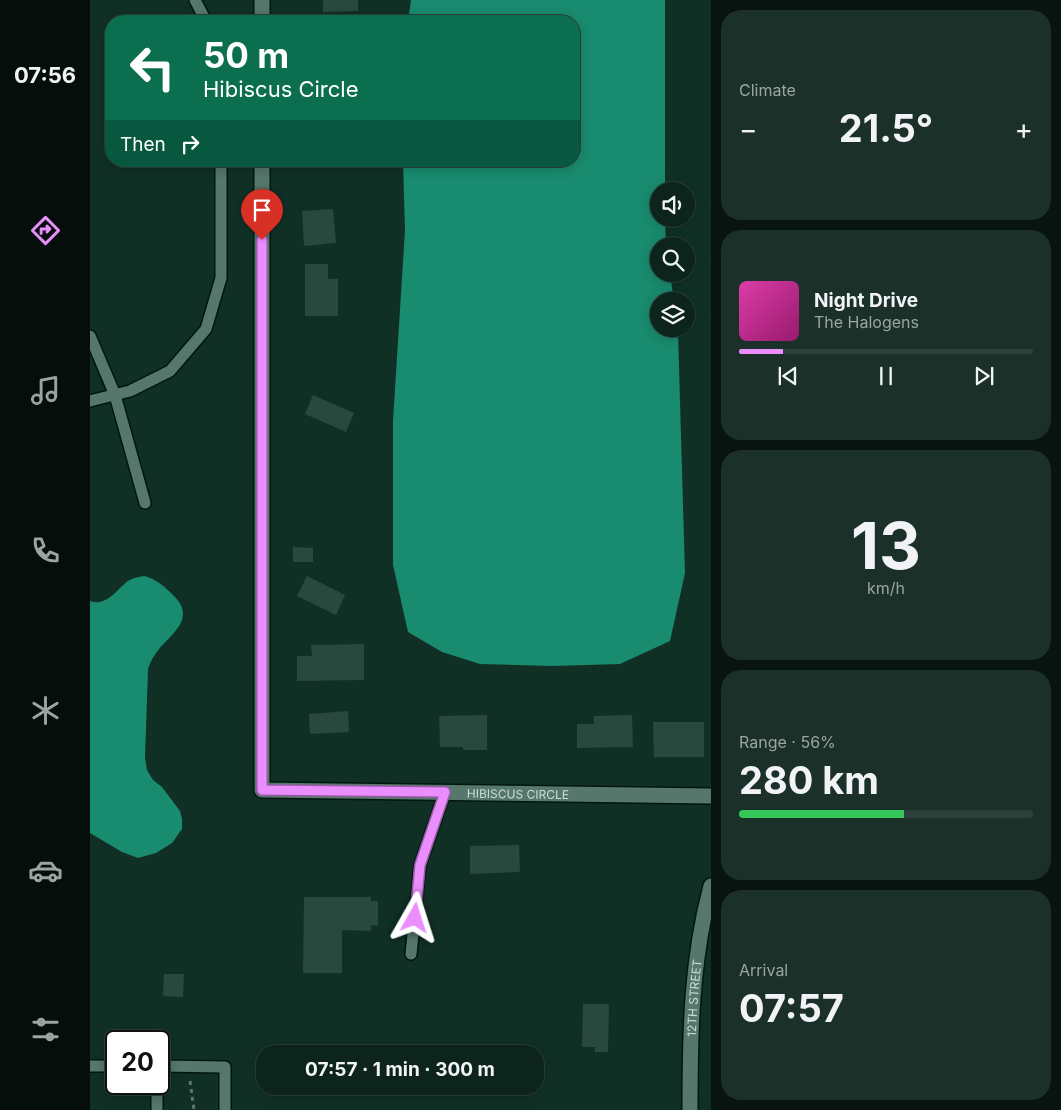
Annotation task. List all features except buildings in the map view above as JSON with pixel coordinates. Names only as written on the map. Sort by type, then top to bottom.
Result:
[{"type":"street","points":[[262,0],[262,15]]},
{"type":"street","name":"HIBISCUS CIRCLE","points":[[262,167],[262,790],[711,796]]},
{"type":"street","name":"12TH STREET","points":[[690,1110],[691,1015],[696,959],[711,886]]},
{"type":"lane","points":[[195,0],[203,15]]},
{"type":"lane","points":[[90,401],[130,391],[170,371],[206,329],[222,278],[221,167]]},
{"type":"lane","points":[[90,336],[115,395],[145,503]]},
{"type":"lane","points":[[411,954],[420,865],[445,792]]},
{"type":"lane","points":[[90,1066],[105,1066]]},
{"type":"lane","points":[[170,1066],[224,1067],[225,1110]]},
{"type":"lane","points":[[157,1095],[157,1110]]},
{"type":"path","points":[[188,1066],[194,1110]]},
{"type":"shaded area","points":[[411,0],[665,0],[665,182],[650,182],[650,227],[665,227],[666,237],[650,237],[650,282],[671,282],[673,292],[650,292],[650,337],[678,337],[685,573],[670,641],[620,664],[552,666],[480,664],[442,652],[408,632],[393,565],[393,421],[405,230],[403,167],[580,167],[580,15],[409,15]]},
{"type":"shaded area","points":[[144,576],[156,581],[173,595],[183,610],[180,624],[155,654],[148,669],[145,758],[147,770],[153,780],[162,787],[180,811],[182,829],[172,843],[156,853],[138,858],[122,852],[90,833],[90,601],[102,602],[128,581]]},
{"type":"route","points":[[262,240],[262,790],[445,792],[420,865],[415,918]]}]
